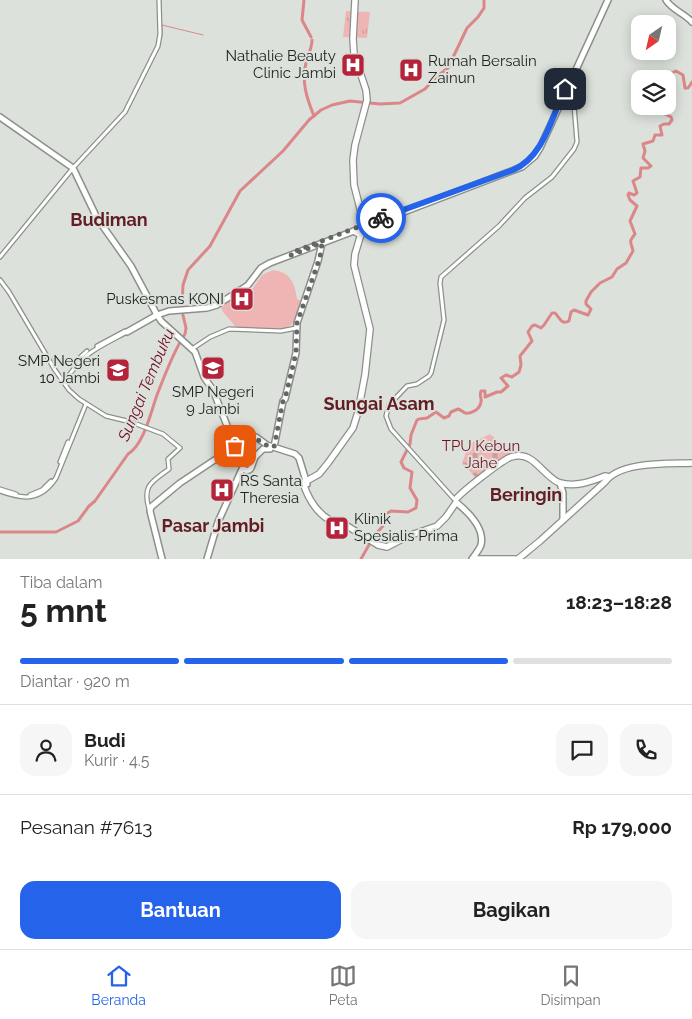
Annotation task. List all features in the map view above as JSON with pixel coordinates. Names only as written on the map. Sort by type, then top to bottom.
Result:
[{"type":"highway","points":[[305,484],[321,475],[331,464],[355,428],[361,412],[372,328],[359,281],[356,261],[365,225],[354,171],[356,145],[368,103],[357,50],[357,0]]},
{"type":"highway","points":[[305,484],[319,474],[328,463],[353,428],[358,412],[370,333],[354,265],[355,254],[365,225]]},
{"type":"highway","points":[[354,231],[361,235]]},
{"type":"highway","points":[[305,484],[320,508],[346,526],[383,547],[390,546],[408,536],[436,526],[455,501],[478,481],[511,457],[522,455],[535,462],[554,480],[560,483],[582,484],[644,465],[692,463]]},
{"type":"highway","points":[[473,559],[517,559],[609,477]]},
{"type":"main road","points":[[291,254],[513,170],[525,163],[539,147],[607,0]]},
{"type":"main road","points":[[666,0],[669,5],[692,22]]},
{"type":"main road","points":[[0,117],[73,168],[97,218],[131,266],[161,321],[192,349],[212,390],[243,468]]},
{"type":"main road","points":[[157,314],[174,310],[214,306],[248,282],[263,264],[354,231],[365,225]]},
{"type":"main road","points":[[276,448],[296,353],[296,328],[320,257],[322,243]]},
{"type":"main road","points":[[128,331],[157,314],[179,307],[212,305],[236,291]]},
{"type":"main road","points":[[162,559],[150,509],[180,483],[246,439],[254,437],[266,447],[294,457],[305,484]]},
{"type":"main road","points":[[206,559],[218,522],[243,468],[249,461],[252,465],[260,451],[266,447],[294,453],[299,458],[305,484]]},
{"type":"main road","points":[[560,483],[564,493],[566,514]]},
{"type":"main road","points":[[455,501],[471,515],[477,525],[481,541],[473,559]]},
{"type":"main road","points":[[477,551],[477,555],[481,558]]},
{"type":"street","points":[[0,257],[73,168],[125,112],[158,46],[160,25],[159,0]]},
{"type":"street","points":[[455,501],[388,424],[386,416],[388,405],[407,386],[416,385],[427,378],[432,370],[444,320],[441,277],[499,226],[525,198],[552,177],[576,146],[576,128],[570,79]]},
{"type":"street","points":[[0,280],[63,382],[85,404],[106,416],[163,434],[180,448],[168,459],[169,469],[148,487],[146,495],[150,509]]},
{"type":"street","points":[[192,349],[210,337],[229,329],[280,331],[296,328]]},
{"type":"street","points":[[63,382],[71,369],[89,350],[128,331]]},
{"type":"street","points":[[0,490],[22,495],[32,494],[39,492],[52,480],[85,404]]},
{"type":"street","points":[[0,490],[18,496],[30,497],[39,495],[49,487],[56,478],[85,404]]},
{"type":"green space","points":[[346,11],[370,12],[367,38],[343,37]]},
{"type":"green space","points":[[273,270],[288,276],[295,288],[297,299],[303,302],[294,322],[288,327],[281,329],[236,327],[223,312],[220,305],[234,296],[243,302],[262,275]]},
{"type":"green space","name":"TPU Kebun Jahe","points":[[490,434],[510,454],[477,479],[462,463],[469,444]]},
{"type":"waterway","points":[[304,0],[302,20],[311,37]]},
{"type":"waterway","name":"Sungai Tembuku","points":[[182,305],[183,285],[188,270],[210,246],[240,191],[283,151],[309,120],[321,110],[332,105],[350,101],[380,104],[400,103],[425,89],[448,68],[467,28],[484,8],[484,0]]},
{"type":"waterway","points":[[162,36],[162,25],[203,35]]},
{"type":"waterway","points":[[312,40],[306,63],[304,83],[314,116]]},
{"type":"waterway","name":"Sungai Asam","points":[[676,71],[683,75],[685,88],[688,88],[692,82]]},
{"type":"waterway","name":"Sungai Asam","points":[[361,559],[374,536],[383,526],[386,514],[391,511],[408,512],[416,508],[417,500],[410,488],[412,472],[404,468],[401,462],[410,444],[411,435],[417,420],[427,418],[436,412],[444,418],[458,409],[465,413],[470,413],[480,405],[481,391],[485,391],[485,397],[501,392],[508,386],[501,378],[506,375],[512,377],[519,372],[521,365],[520,356],[532,341],[528,332],[532,326],[535,325],[541,328],[552,313],[555,313],[564,322],[569,321],[571,312],[574,310],[588,315],[591,309],[586,304],[586,301],[591,292],[600,283],[612,277],[617,269],[626,263],[633,251],[631,241],[635,234],[630,221],[637,206],[630,200],[628,195],[629,193],[634,195],[637,193],[633,181],[640,177],[641,168],[651,166],[643,158],[645,151],[643,144],[653,141],[655,135],[662,135],[660,126],[669,124],[672,120],[667,115]]},
{"type":"waterway","name":"Sungai Tembuku","points":[[0,532],[56,532],[78,521],[95,501],[143,436],[166,372],[185,334],[186,328],[182,311]]},
{"type":"way so far","points":[[235,446],[246,439],[254,437],[266,445],[274,447],[283,401],[296,353],[297,323],[320,257],[322,243],[291,255],[291,253],[381,218]]},
{"type":"place","name":"Nathalie Beauty Clinic Jambi","points":[[353,65]]},
{"type":"place","name":"Rumah Bersalin Zainun","points":[[411,70]]},
{"type":"place","name":"Puskesmas KONI","points":[[242,299]]},
{"type":"place","name":"SMP Negeri 9 Jambi","points":[[213,368]]},
{"type":"place","name":"SMP Negeri 10 Jambi","points":[[118,370]]},
{"type":"place","name":"RS Santa Theresia","points":[[222,490]]},
{"type":"place","name":"Klinik Spesialis Prima","points":[[337,528]]},
{"type":"district","name":"Budiman","points":[[109,219]]},
{"type":"district","name":"Sungai Asam","points":[[379,403]]},
{"type":"district","name":"Beringin","points":[[526,494]]},
{"type":"district","name":"Pasar Jambi","points":[[213,525]]},
{"type":"route","points":[[381,218],[513,170],[525,163],[534,155],[539,147],[565,89]]}]
